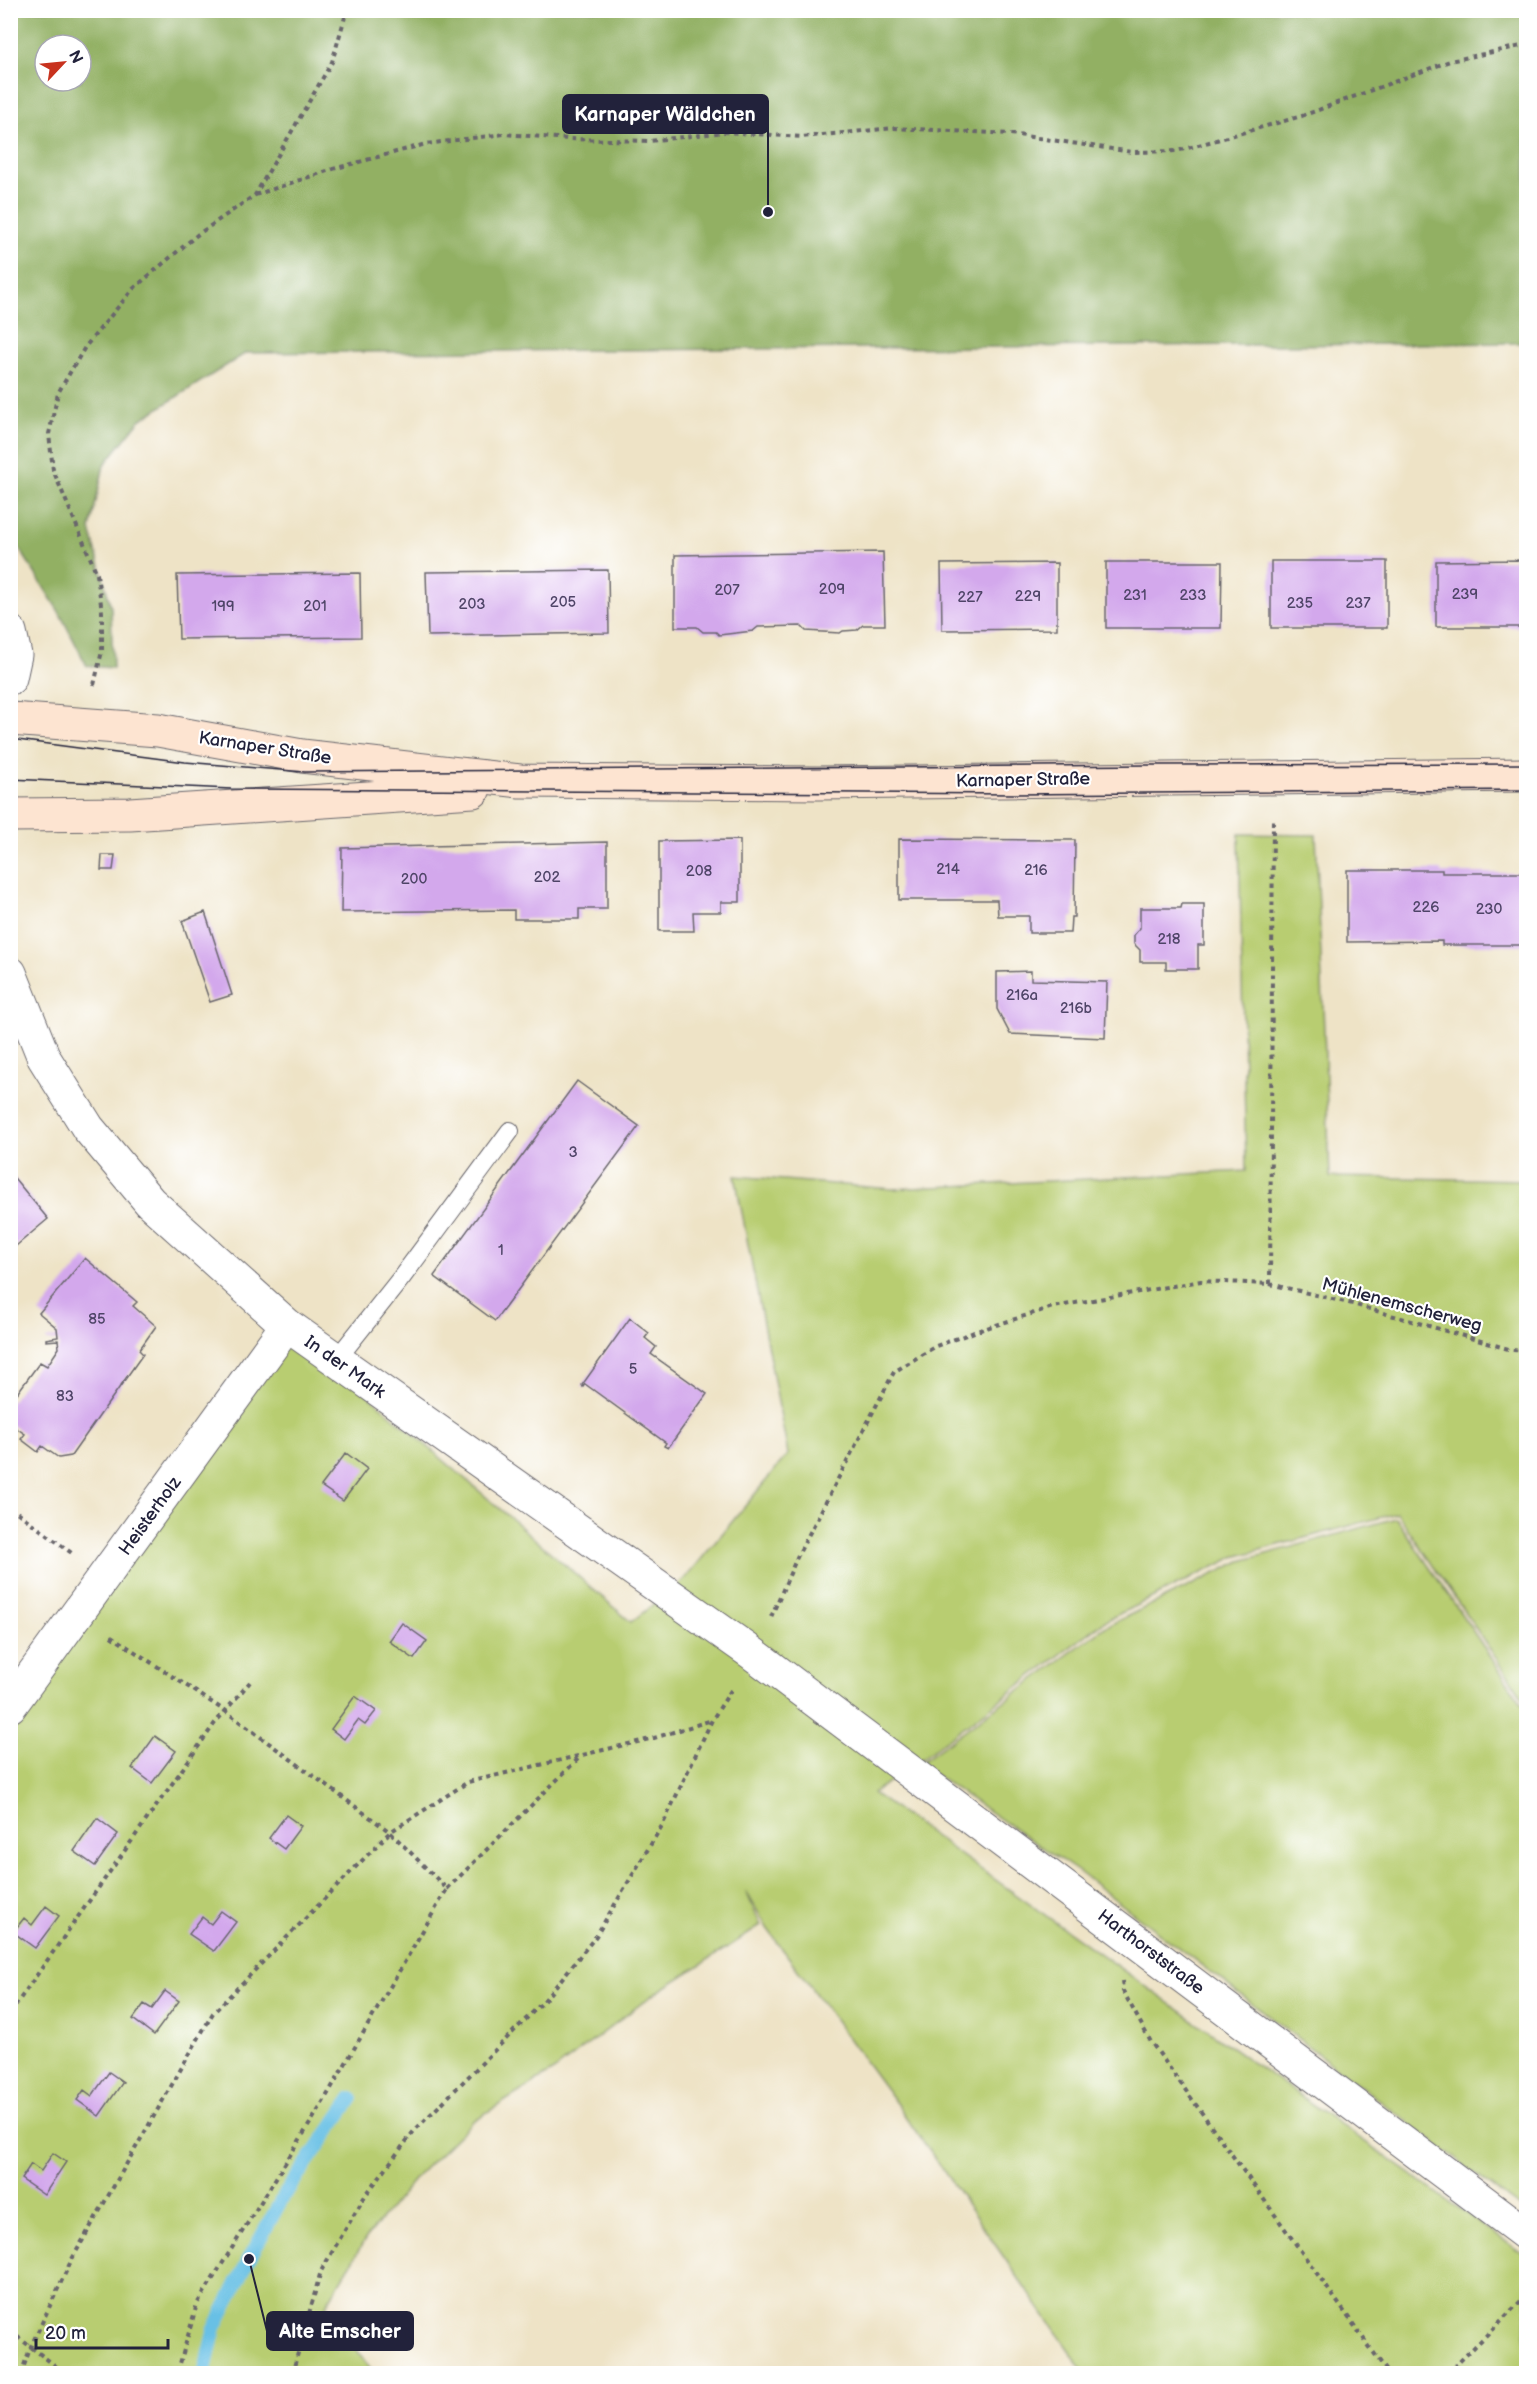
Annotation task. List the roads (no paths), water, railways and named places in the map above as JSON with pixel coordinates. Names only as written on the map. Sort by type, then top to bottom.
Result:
[{"type":"main road","name":"Karnaper Straße","points":[[10,719],[158,730],[302,756],[520,781],[818,783],[1527,775]]},
{"type":"main road","name":"Karnaper Straße","points":[[10,815],[130,814],[473,791],[520,781]]},
{"type":"street","points":[[10,632],[15,655],[10,678]]},
{"type":"street","name":"In der Mark","points":[[10,973],[44,1058],[88,1128],[150,1202],[287,1326],[763,1662]]},
{"type":"street","name":"Heisterholz","points":[[10,1706],[287,1326]]},
{"type":"street","name":"Harthorststraße","points":[[763,1662],[1527,2234]]},
{"type":"lane","points":[[336,1360],[402,1277],[510,1131]]},
{"type":"waterway","points":[[204,2374],[215,2328],[249,2259],[283,2197],[352,2098]]},
{"type":"tram line","points":[[10,739],[185,762],[305,772],[1526,764]]},
{"type":"tram line","points":[[10,779],[231,789],[1014,794],[1526,790]]},
{"type":"place","name":"Karnaper Wäldchen","points":[[768,212]]},
{"type":"place","name":"Alte Emscher","points":[[249,2259]]}]
